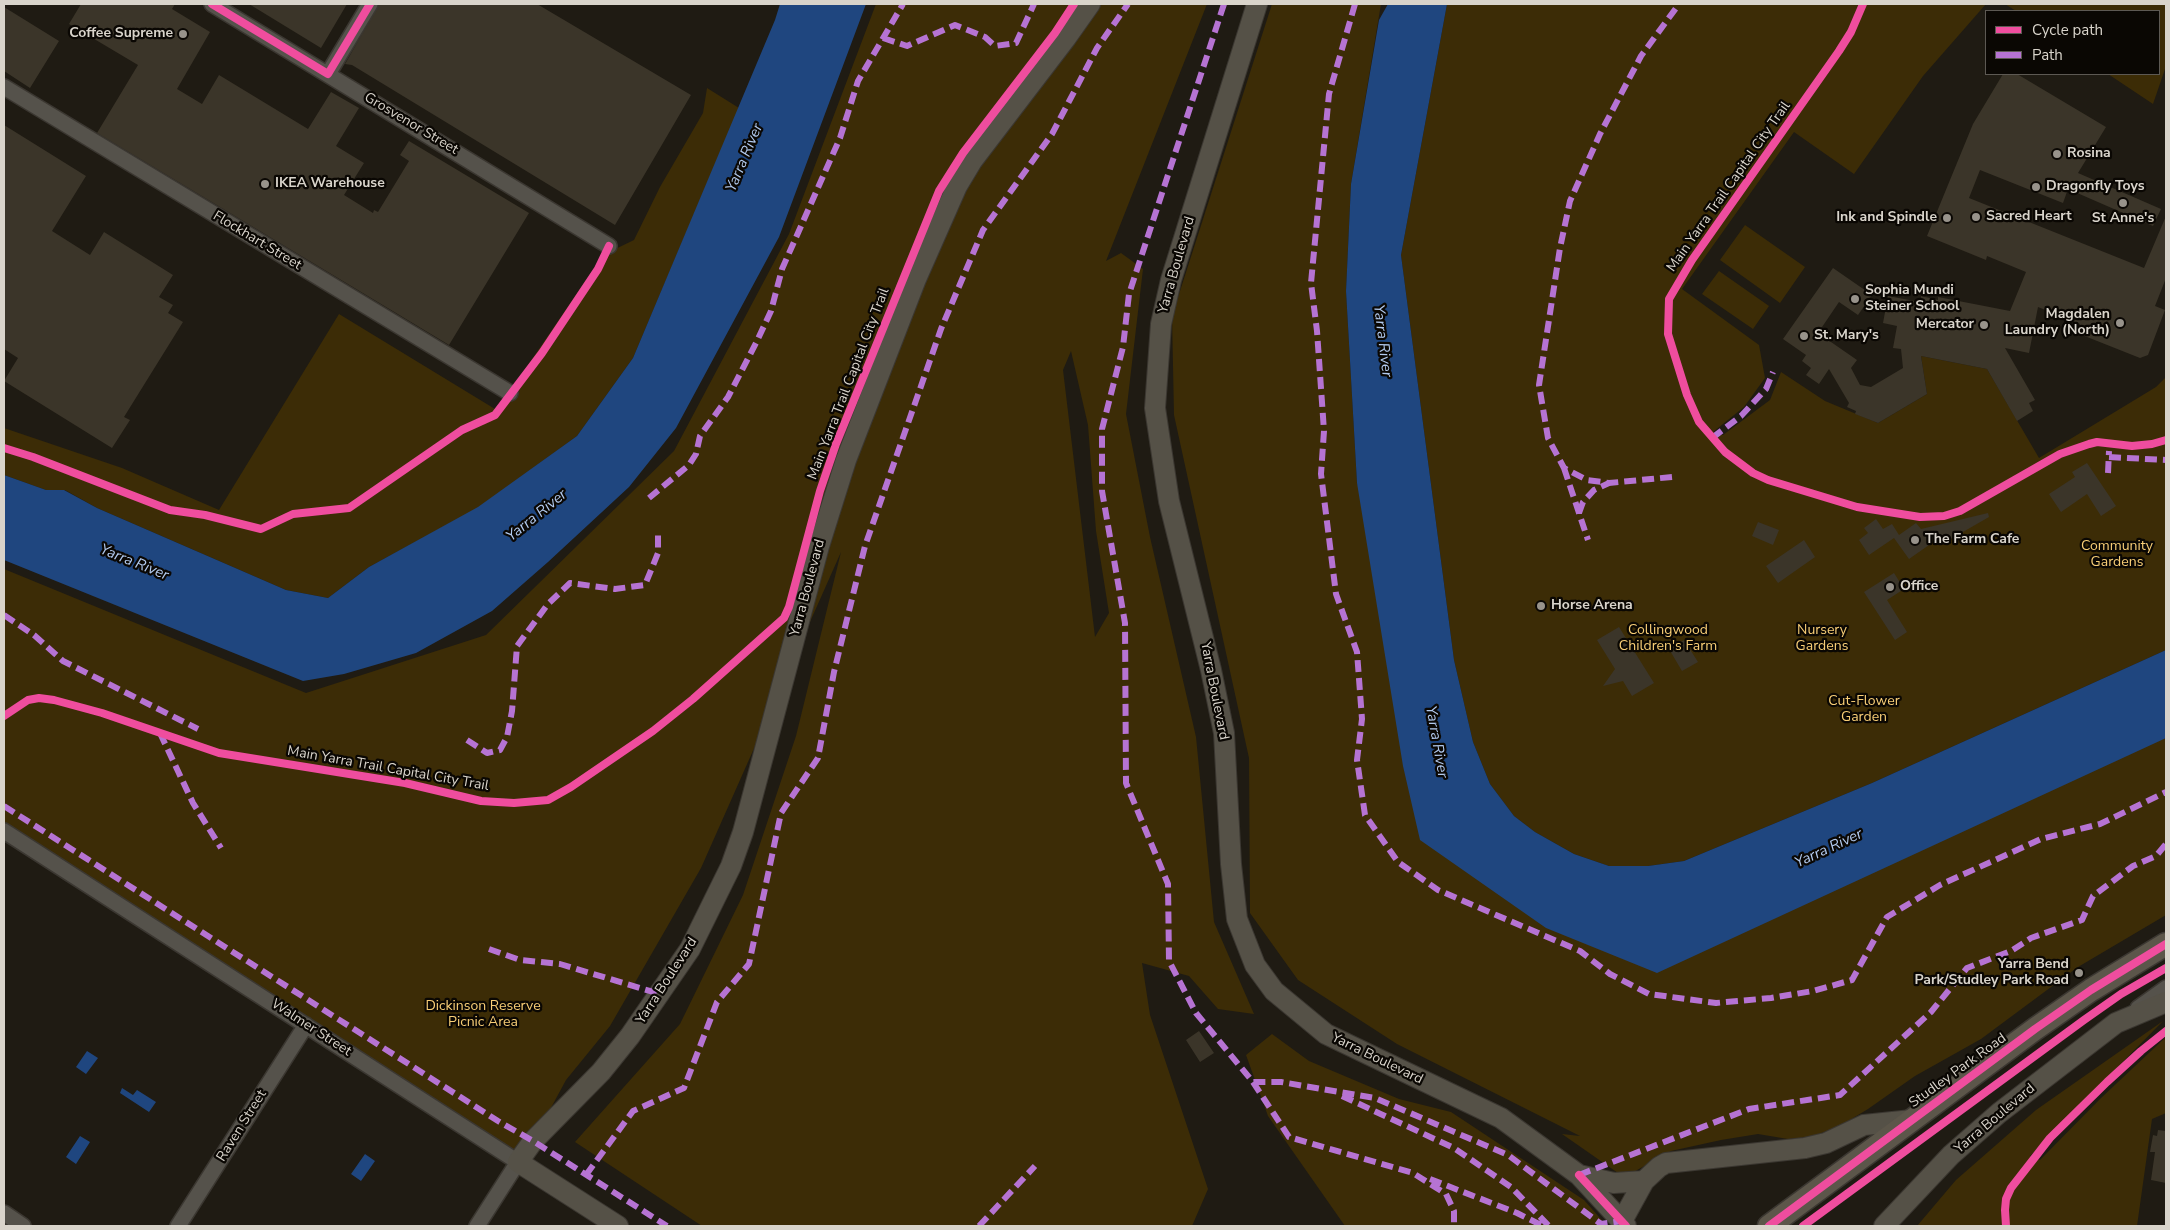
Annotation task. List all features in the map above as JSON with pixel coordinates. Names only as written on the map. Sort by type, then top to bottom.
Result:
[{"type":"main road","name":"Studley Park Road","points":[[1769,1226],[2091,990],[2166,944]]},
{"type":"street","name":"Grosvenor Street","points":[[212,4],[609,246]]},
{"type":"street","points":[[328,74],[370,4]]},
{"type":"street","name":"Yarra Boulevard","points":[[518,1162],[533,1141],[601,1072],[630,1036],[690,948],[723,882],[743,832],[819,546],[846,460],[916,279],[957,186],[972,161],[1090,4]]},
{"type":"street","name":"Yarra Boulevard","points":[[1258,4],[1171,280],[1161,324],[1155,408],[1169,501],[1211,670],[1224,733],[1231,864],[1237,919],[1255,965],[1274,990],[1326,1034],[1500,1118],[1580,1175],[1624,1224]]},
{"type":"street","name":"Flockhart Street","points":[[4,87],[510,394]]},
{"type":"street","name":"Walmer Street","points":[[4,831],[618,1226]]},
{"type":"street","name":"Yarra Boulevard","points":[[1884,1226],[1951,1155],[1999,1113],[2116,1023],[2166,988]]},
{"type":"street","name":"Yarra Boulevard","points":[[2116,1023],[2166,1002]]},
{"type":"street","name":"Raven Street","points":[[178,1226],[306,1025]]},
{"type":"street","points":[[1624,1224],[1644,1181],[1659,1167],[1674,1161],[1804,1148],[1826,1143],[1864,1125],[1912,1120]]},
{"type":"street","points":[[477,1226],[518,1162]]},
{"type":"street","points":[[1580,1175],[1614,1184],[1644,1181]]},
{"type":"street","points":[[4,1213],[24,1226]]},
{"type":"green space","name":"Dickinson Reserve Picnic Area","points":[[876,4],[1207,4],[1106,261],[1121,253],[1143,269],[1126,414],[1150,537],[1196,737],[1214,922],[1254,1014],[1218,1009],[1189,976],[1142,963],[1150,1015],[1208,1189],[1192,1226],[702,1226],[575,1142],[680,1024],[743,895],[796,736],[841,552],[701,868],[610,1026],[566,1080],[533,1141],[518,1162],[4,831],[4,569],[306,693],[486,635],[674,451],[789,234]],"holes":[[[1071,351],[1088,425],[1096,531],[1109,613],[1095,637],[1063,370]]]},
{"type":"green space","points":[[1272,4],[1381,4],[1351,184],[1346,291],[1357,483],[1546,928],[2166,738],[2166,915],[2078,967],[1981,1039],[1915,1076],[1868,1109],[1838,1127],[1810,1137],[1788,1139],[1758,1134],[1671,1151],[1630,1174],[1618,1173],[1562,1134],[1580,1136],[1397,1044],[1298,980],[1250,913],[1249,758],[1174,415],[1172,316]]},
{"type":"green space","name":"Collingwood Children's Farm","points":[[1447,4],[1986,4],[1923,76],[1854,174],[1794,132],[1682,289],[1759,345],[1765,378],[1744,407],[1713,432],[1723,435],[1770,400],[1781,372],[1825,401],[1878,423],[1927,394],[1921,356],[1987,369],[2039,458],[2156,387],[2166,377],[2166,650],[1872,783],[1684,861],[1648,866],[1609,866],[1574,854],[1535,832],[1514,816],[1490,784],[1473,742],[1454,660],[1401,255]]},
{"type":"green space","points":[[2005,4],[2166,4],[2166,66],[2153,104],[2110,75],[2160,75],[2160,10],[2014,10]]},
{"type":"green space","points":[[707,88],[739,108],[633,358],[577,436],[478,508],[369,567],[328,598],[286,590],[97,508],[65,490],[46,490],[4,475],[4,428],[122,468],[219,510],[339,314],[495,409],[513,387],[603,255],[634,240],[660,187],[703,113]]},
{"type":"green space","points":[[1745,225],[1805,267],[1780,303],[1720,260]]},
{"type":"green space","points":[[1719,271],[1769,306],[1753,329],[1702,294]]},
{"type":"green space","points":[[2163,1021],[2030,1156],[2040,1160],[2101,1098],[2166,1037],[2166,1113],[2152,1119],[2137,1226],[1917,1226],[1956,1180],[2036,1110]]},
{"type":"green space","points":[[1272,1034],[1309,1061],[1399,1099],[1451,1112],[1584,1200],[1607,1226],[1345,1226],[1268,1116],[1246,1055]]},
{"type":"water","name":"Yarra River","points":[[780,4],[866,4],[779,237],[676,428],[629,487],[492,611],[416,653],[344,674],[303,681],[4,560],[4,475],[46,490],[64,490],[97,508],[286,590],[328,598],[369,567],[478,507],[577,436],[633,358],[775,20]]},
{"type":"water","name":"Yarra River","points":[[1388,4],[1447,4],[1401,255],[1454,660],[1473,742],[1490,784],[1514,816],[1535,832],[1574,854],[1609,866],[1648,866],[1684,861],[1872,783],[2166,650],[2166,738],[1657,973],[1546,928],[1420,840],[1403,766],[1357,483],[1346,291],[1351,184],[1379,20]]},
{"type":"water","points":[[87,1051],[98,1058],[86,1074],[76,1067]]},
{"type":"water","points":[[122,1088],[133,1095],[137,1090],[156,1102],[149,1112],[120,1093]]},
{"type":"water","points":[[80,1136],[90,1142],[76,1164],[66,1157]]},
{"type":"water","points":[[365,1154],[375,1161],[361,1181],[351,1174]]},
{"type":"building","points":[[81,4],[175,4],[172,9],[210,32],[177,89],[202,104],[219,75],[308,129],[331,92],[359,108],[336,146],[364,163],[344,195],[373,213],[374,210],[378,212],[409,161],[400,155],[409,141],[529,213],[449,345],[97,133],[138,65],[69,24]]},
{"type":"building","points":[[249,4],[347,4],[321,48]]},
{"type":"building","points":[[379,4],[537,4],[691,95],[615,225],[352,65],[345,64]]},
{"type":"building","points":[[4,7],[59,41],[30,88],[4,71]]},
{"type":"building","points":[[2002,75],[2019,75],[2106,127],[2078,173],[2161,209],[2153,226],[2068,189],[2063,203],[1980,170],[1969,198],[2144,268],[2166,216],[2166,278],[2155,306],[2165,310],[2148,355],[2140,358],[2077,333],[2080,324],[2038,307],[2029,353],[2005,348],[2035,400],[2029,403],[2033,411],[2017,421],[1987,369],[1921,356],[1927,394],[1878,423],[1855,414],[1856,411],[1847,407],[1849,403],[1829,369],[1819,384],[1806,375],[1811,368],[1802,361],[1806,355],[1783,339],[1833,268],[1872,295],[1858,315],[1839,302],[1818,333],[1857,360],[1851,368],[1860,385],[1871,387],[1903,368],[1901,349],[1893,348],[1897,326],[1883,323],[1888,296],[1920,302],[1921,296],[1938,300],[1938,297],[2010,311],[2026,272],[1987,256],[1986,260],[1927,236],[1973,124]]},
{"type":"building","points":[[4,125],[86,176],[52,231],[90,255],[104,232],[173,275],[159,297],[173,305],[168,313],[183,322],[124,417],[130,420],[112,448],[4,381],[18,358],[4,349]]},
{"type":"building","points":[[2087,463],[2116,506],[2101,516],[2087,494],[2061,512],[2049,494],[2075,477],[2072,472]]},
{"type":"building","points":[[1988,513],[1989,517],[1942,544],[1939,538],[1909,559],[1894,538],[1869,555],[1859,540],[1868,533],[1864,528],[1876,519],[1883,529],[1892,524],[1899,535],[1916,523],[1921,529]]},
{"type":"building","points":[[1758,522],[1779,530],[1773,545],[1752,536]]},
{"type":"building","points":[[1804,540],[1815,557],[1778,583],[1766,566]]},
{"type":"building","points":[[1894,573],[1904,589],[1887,600],[1907,632],[1895,640],[1864,592]]},
{"type":"building","points":[[1619,627],[1654,683],[1632,696],[1623,681],[1603,686],[1615,669],[1597,640]]},
{"type":"building","points":[[1684,640],[1698,662],[1682,671],[1669,649]]},
{"type":"building","points":[[1199,1031],[1214,1053],[1200,1062],[1186,1040]]},
{"type":"building","points":[[2158,1130],[2166,1131],[2166,1183],[2151,1180],[2155,1152],[2150,1152],[2153,1135],[2157,1136]]},
{"type":"marked path","points":[[649,498],[689,465],[696,454],[700,436],[728,397],[756,343],[771,311],[782,269],[840,138],[858,81],[903,4]]},
{"type":"marked path","points":[[883,38],[907,46],[955,25],[985,37],[995,46],[1016,43],[1034,4]]},
{"type":"marked path","points":[[586,1175],[633,1111],[684,1088],[717,1002],[749,964],[781,813],[818,758],[834,672],[865,546],[941,329],[983,230],[1052,134],[1097,48],[1128,4]]},
{"type":"marked path","points":[[1224,4],[1129,294],[1123,347],[1102,429],[1102,491],[1125,623],[1126,783],[1168,884],[1169,961],[1196,1013],[1253,1082],[1281,1082],[1375,1098],[1508,1155],[1601,1224],[1622,1221]]},
{"type":"marked path","points":[[1355,4],[1329,94],[1311,283],[1317,331],[1324,431],[1321,474],[1336,594],[1357,652],[1362,719],[1357,760],[1365,815],[1398,862],[1438,890],[1580,951],[1610,974],[1649,994],[1716,1003],[1771,998],[1813,991],[1852,980],[1887,917],[1940,885],[2041,839],[2100,824],[2166,792]]},
{"type":"marked path","points":[[1672,477],[1609,483],[1587,480],[1564,468],[1548,438],[1539,385],[1560,248],[1570,201],[1600,134],[1641,56],[1679,4]]},
{"type":"marked path","points":[[1712,438],[1741,416],[1766,389],[1773,372]]},
{"type":"marked path","points":[[2108,473],[2109,451]]},
{"type":"marked path","points":[[2109,457],[2166,460]]},
{"type":"marked path","points":[[1564,468],[1588,540]]},
{"type":"marked path","points":[[1579,513],[1583,502],[1594,490],[1609,483]]},
{"type":"marked path","points":[[467,740],[487,753],[500,750],[507,737],[512,711],[517,646],[548,604],[570,583],[615,589],[645,585],[658,553],[658,534]]},
{"type":"marked path","points":[[4,615],[34,635],[63,661],[198,729]]},
{"type":"marked path","points":[[160,733],[193,803],[221,848]]},
{"type":"marked path","points":[[4,806],[498,1121],[667,1226]]},
{"type":"marked path","points":[[1579,1175],[1749,1109],[1840,1095],[1931,1012],[1967,968],[2011,951],[2031,938],[2082,920],[2093,896],[2133,866],[2156,856],[2166,844]]},
{"type":"marked path","points":[[489,949],[520,960],[560,964],[660,994]]},
{"type":"marked path","points":[[1253,1082],[1289,1137],[1413,1173],[1446,1194],[1454,1211],[1454,1226]]},
{"type":"marked path","points":[[1342,1096],[1454,1148],[1511,1187],[1549,1226]]},
{"type":"marked path","points":[[979,1226],[1035,1166]]},
{"type":"marked path","points":[[1430,1179],[1517,1213],[1543,1226]]},
{"type":"cycle path","points":[[212,4],[328,74],[370,4]]},
{"type":"cycle path","name":"Main Yarra Trail Capital City Trail","points":[[4,716],[28,700],[39,698],[54,700],[102,713],[219,753],[405,783],[481,801],[514,803],[548,800],[571,787],[653,731],[693,699],[784,618],[789,607],[820,491],[836,444],[939,191],[963,153],[1055,33],[1074,4]]},
{"type":"cycle path","name":"Main Yarra Trail Capital City Trail","points":[[1863,4],[1851,32],[1839,51],[1692,260],[1669,299],[1668,334],[1687,395],[1699,422],[1725,452],[1753,473],[1768,480],[1857,507],[1920,517],[1944,516],[1960,511],[2060,454],[2089,444],[2097,442],[2132,446],[2152,444],[2166,440]]},
{"type":"cycle path","points":[[4,448],[33,457],[170,510],[205,515],[261,529],[293,514],[349,508],[462,430],[495,415],[542,353],[598,269],[609,246]]},
{"type":"cycle path","points":[[1769,1226],[2035,1029],[2091,990],[2166,944]]},
{"type":"cycle path","points":[[1803,1226],[2084,1020],[2121,994],[2166,968]]},
{"type":"cycle path","points":[[2006,1226],[2006,1199],[2011,1188],[2050,1138],[2107,1082],[2166,1031]]},
{"type":"cycle path","points":[[1579,1175],[1626,1226]]},
{"type":"place","name":"Coffee Supreme","points":[[183,34]]},
{"type":"place","name":"Rosina","points":[[2057,154]]},
{"type":"place","name":"IKEA Warehouse","points":[[265,184]]},
{"type":"place","name":"Dragonfly Toys","points":[[2036,187]]},
{"type":"place","name":"St Anne's","points":[[2123,203]]},
{"type":"place","name":"Sacred Heart","points":[[1976,217]]},
{"type":"place","name":"Ink and Spindle","points":[[1947,218]]},
{"type":"place","name":"Sophia Mundi Steiner School","points":[[1855,299]]},
{"type":"place","name":"Magdalen Laundry (North)","points":[[2120,323]]},
{"type":"place","name":"Mercator","points":[[1984,325]]},
{"type":"place","name":"St. Mary's","points":[[1804,336]]},
{"type":"place","name":"The Farm Cafe","points":[[1915,540]]},
{"type":"place","name":"Office","points":[[1890,587]]},
{"type":"place","name":"Horse Arena","points":[[1541,606]]},
{"type":"place","name":"Yarra Bend Park/Studley Park Road","points":[[2079,973]]},
{"type":"park label","name":"Community Gardens","points":[[2117,556]]},
{"type":"park label","name":"Nursery Gardens","points":[[1822,640]]},
{"type":"park label","name":"Cut-Flower Garden","points":[[1864,710]]}]
